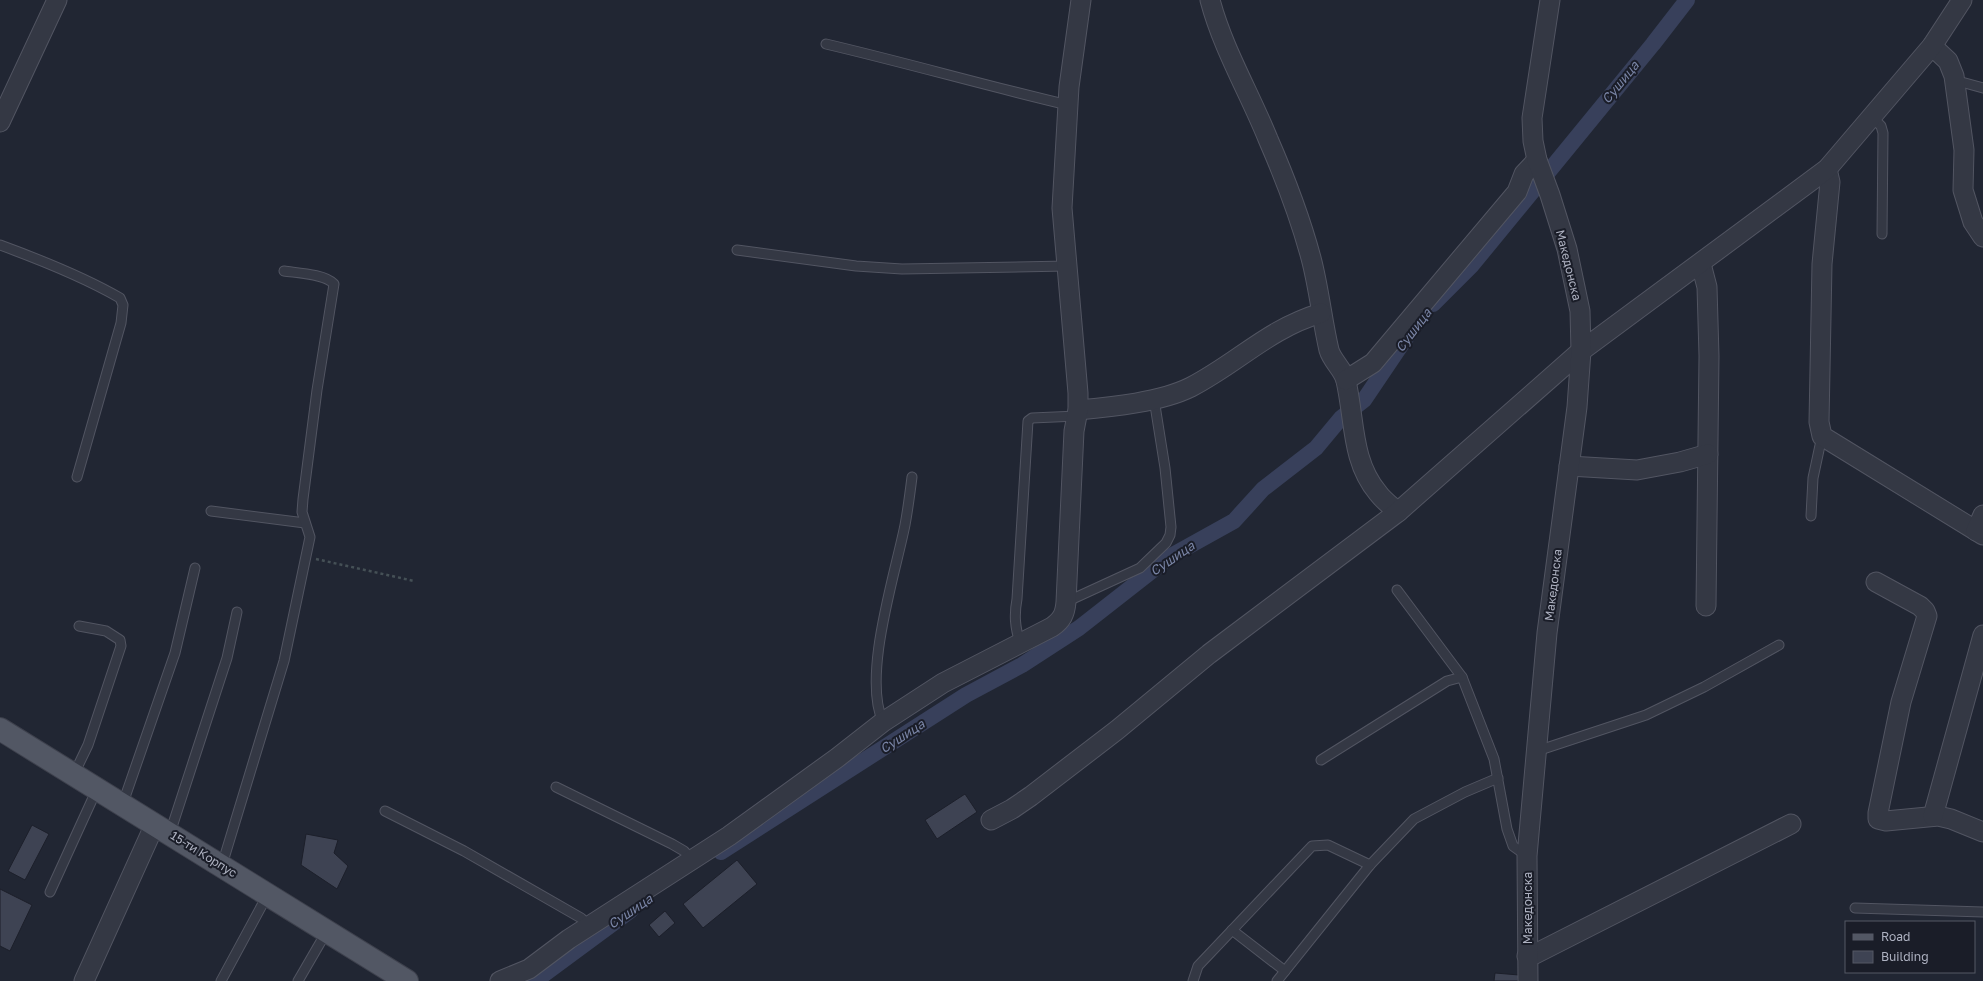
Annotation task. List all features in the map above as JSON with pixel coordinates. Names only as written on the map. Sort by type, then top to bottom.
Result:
[{"type":"main road","name":"15-ти Корпус","points":[[0,729],[123,803],[407,981]]},
{"type":"street","points":[[2,113],[57,0]]},
{"type":"street","points":[[500,981],[529,969],[589,926],[692,860],[837,758],[883,722],[943,683],[1057,623],[1065,612],[1074,431],[1077,413],[1074,329],[1062,208],[1068,105],[1081,0]]},
{"type":"street","points":[[1210,0],[1225,46],[1268,138],[1295,206],[1312,259],[1321,313],[1330,352],[1346,380],[1358,454],[1367,476],[1378,493],[1398,512]]},
{"type":"street","name":"Македонска","points":[[1528,981],[1527,856],[1547,633],[1576,407],[1581,351],[1580,311],[1567,249],[1550,194],[1537,160],[1532,118],[1550,0]]},
{"type":"street","points":[[991,820],[1012,809],[1031,796],[1117,730],[1209,654],[1398,512],[1581,351],[1701,264],[1759,218],[1827,169],[1932,46],[1962,0]]},
{"type":"street","points":[[1932,46],[1948,61],[1954,80],[1964,150],[1963,190],[1973,222],[1983,237]]},
{"type":"street","points":[[1346,380],[1373,363],[1517,192],[1524,174],[1537,160]]},
{"type":"street","points":[[1827,169],[1830,182],[1822,264],[1819,422],[1822,436],[1981,527]]},
{"type":"street","points":[[1701,264],[1707,287],[1709,356],[1706,606]]},
{"type":"street","points":[[1077,413],[1154,399],[1189,388],[1214,374],[1243,353],[1288,325],[1321,313]]},
{"type":"street","points":[[1568,466],[1636,470],[1680,462],[1708,454]]},
{"type":"street","points":[[1876,582],[1920,606],[1925,611],[1927,616],[1901,702],[1878,819],[1886,821],[1933,816],[1951,819],[1983,832]]},
{"type":"street","points":[[1933,816],[1983,636]]},
{"type":"street","points":[[1527,956],[1535,954],[1791,824]]},
{"type":"street","points":[[84,981],[162,828]]},
{"type":"lane","points":[[826,44],[929,68],[1006,90],[1068,105]]},
{"type":"lane","points":[[1954,80],[1983,88]]},
{"type":"lane","points":[[1872,117],[1881,126],[1883,133],[1882,234]]},
{"type":"lane","points":[[0,245],[52,265],[98,286],[120,298],[123,305],[121,324],[77,477]]},
{"type":"lane","points":[[737,250],[856,266],[895,268],[1067,266]]},
{"type":"lane","points":[[222,865],[284,661],[310,537],[310,531],[305,523],[302,512],[303,499],[317,390],[334,284],[330,280],[323,278],[284,271]]},
{"type":"lane","points":[[1066,602],[1140,568],[1166,543],[1170,535],[1165,468],[1154,399]]},
{"type":"lane","points":[[1020,643],[1015,626],[1014,615],[1017,591],[1028,421],[1032,418],[1077,413]]},
{"type":"lane","points":[[1811,516],[1813,478],[1822,436]]},
{"type":"lane","points":[[883,722],[878,711],[876,698],[876,675],[883,622],[905,525],[912,477]]},
{"type":"lane","points":[[211,511],[305,523]]},
{"type":"lane","points":[[123,803],[175,653],[195,568]]},
{"type":"lane","points":[[1397,590],[1462,676],[1494,758],[1507,829],[1513,846],[1527,856]]},
{"type":"lane","points":[[162,828],[227,658],[237,612]]},
{"type":"lane","points":[[74,774],[88,745],[121,646],[120,640],[106,631],[79,626]]},
{"type":"lane","points":[[1536,751],[1646,715],[1704,687],[1779,645]]},
{"type":"lane","points":[[1321,760],[1447,681],[1462,676]]},
{"type":"lane","points":[[1277,981],[1370,865],[1414,819],[1465,792],[1498,778]]},
{"type":"lane","points":[[556,787],[672,844],[684,851],[692,860]]},
{"type":"lane","points":[[50,892],[97,788]]},
{"type":"lane","points":[[385,811],[464,851],[581,918],[589,926]]},
{"type":"lane","points":[[1192,981],[1198,966],[1312,846],[1328,845],[1370,865]]},
{"type":"lane","points":[[222,981],[268,894]]},
{"type":"lane","points":[[1855,908],[1983,912]]},
{"type":"lane","points":[[1232,930],[1285,971]]},
{"type":"lane","points":[[298,981],[327,931]]},
{"type":"path","points":[[306,556],[414,581]]},
{"type":"building","points":[[965,794],[977,812],[937,839],[925,820]]},
{"type":"building","points":[[32,825],[49,834],[25,880],[8,871]]},
{"type":"building","points":[[306,834],[338,840],[334,853],[348,866],[337,889],[301,865]]},
{"type":"building","points":[[737,860],[757,884],[703,928],[683,904]]},
{"type":"building","points":[[0,889],[32,905],[10,951],[0,946]]},
{"type":"building","points":[[665,911],[675,923],[659,937],[649,925]]},
{"type":"building","points":[[1495,973],[1519,975],[1518,981],[1494,981]]},
{"type":"waterway","name":"Сушица","points":[[1433,304],[1472,265],[1653,44],[1687,0]]},
{"type":"waterway","name":"Сушица","points":[[721,852],[966,695],[1022,665],[1079,628],[1171,556],[1234,521],[1263,489],[1316,448],[1341,418],[1364,400],[1416,323]]},
{"type":"waterway","name":"Сушица","points":[[535,981],[631,910]]}]
